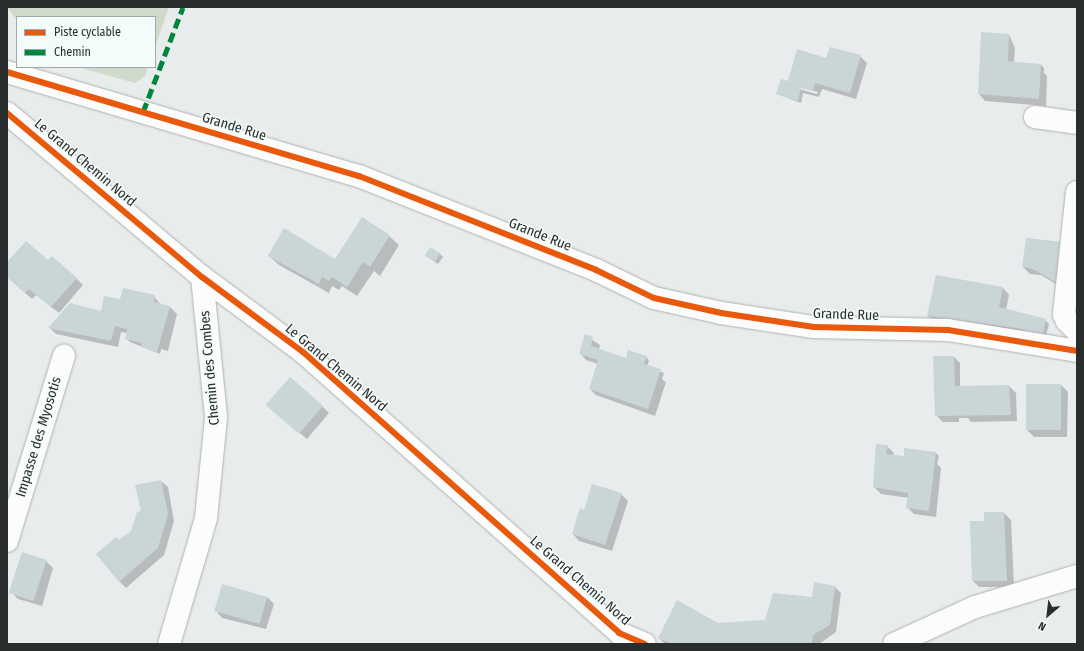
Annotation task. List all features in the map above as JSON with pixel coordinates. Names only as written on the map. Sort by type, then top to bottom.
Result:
[{"type":"street","name":"Grande Rue","points":[[7,72],[359,176],[596,270],[654,298],[721,313],[814,327],[948,330],[1077,351]]},
{"type":"street","name":"Le Grand Chemin Nord","points":[[7,113],[202,278],[303,352],[619,633],[645,644]]},
{"type":"street","points":[[1035,117],[1077,123]]},
{"type":"street","points":[[1077,192],[1064,314],[1067,321],[1077,331]]},
{"type":"street","name":"Chemin des Combes","points":[[169,644],[206,518],[216,418],[202,278]]},
{"type":"street","name":"Impasse des Myosotis","points":[[7,541],[64,356]]},
{"type":"street","points":[[894,644],[975,607],[1077,576]]},
{"type":"green space","points":[[7,7],[169,7],[156,44],[156,16],[16,16],[16,19]]},
{"type":"green space","points":[[81,68],[148,68],[145,76],[135,83]]},
{"type":"building","points":[[981,32],[1009,34],[1008,61],[1041,64],[1039,99],[978,94]]},
{"type":"building","points":[[830,47],[861,55],[850,93],[815,83],[813,91],[801,88],[798,101],[776,94],[781,79],[788,81],[797,49],[826,58]]},
{"type":"building","points":[[362,217],[390,235],[370,267],[363,262],[347,287],[332,277],[329,281],[322,277],[319,284],[268,256],[284,228],[335,259]]},
{"type":"building","points":[[1026,238],[1063,242],[1057,283],[1033,269],[1022,267]]},
{"type":"building","points":[[26,241],[48,260],[52,256],[77,278],[51,307],[29,289],[25,293],[7,277],[7,262]]},
{"type":"building","points":[[430,247],[440,253],[435,262],[425,256]]},
{"type":"building","points":[[936,275],[1003,287],[999,307],[1046,319],[1042,337],[1027,334],[1025,330],[1016,328],[927,316]]},
{"type":"building","points":[[123,288],[155,295],[154,302],[170,306],[157,352],[141,347],[142,343],[125,339],[127,329],[115,326],[111,341],[48,328],[70,303],[101,311],[104,296],[120,299]]},
{"type":"building","points":[[585,334],[593,337],[591,346],[626,358],[628,350],[647,356],[644,364],[661,369],[648,409],[589,389],[598,360],[579,354]]},
{"type":"building","points":[[933,356],[954,356],[955,386],[1009,385],[1011,415],[935,416]]},
{"type":"building","points":[[290,377],[323,406],[299,434],[266,405]]},
{"type":"building","points":[[1026,384],[1061,384],[1061,430],[1026,430]]},
{"type":"building","points":[[876,444],[888,445],[886,454],[904,456],[904,448],[936,452],[929,511],[906,508],[908,493],[873,487]]},
{"type":"building","points":[[161,480],[168,514],[158,548],[119,582],[96,554],[116,537],[119,540],[131,531],[137,512],[141,511],[135,485]]},
{"type":"building","points":[[592,484],[622,493],[605,545],[572,534],[580,508],[584,510]]},
{"type":"building","points":[[984,512],[1004,512],[1007,581],[972,581],[970,521],[984,521]]},
{"type":"building","points":[[22,552],[47,560],[33,601],[9,593]]},
{"type":"building","points":[[814,582],[835,586],[830,625],[813,635],[812,644],[673,644],[658,638],[677,600],[718,623],[765,620],[773,593],[812,597]]},
{"type":"building","points":[[222,584],[267,597],[259,624],[214,611]]},
{"type":"marked path","points":[[143,112],[183,7]]},
{"type":"cycle path","points":[[7,72],[359,176],[596,270],[654,298],[721,313],[814,327],[948,330],[1077,351]]},
{"type":"cycle path","points":[[7,113],[202,277],[303,352],[619,633],[645,644]]}]
